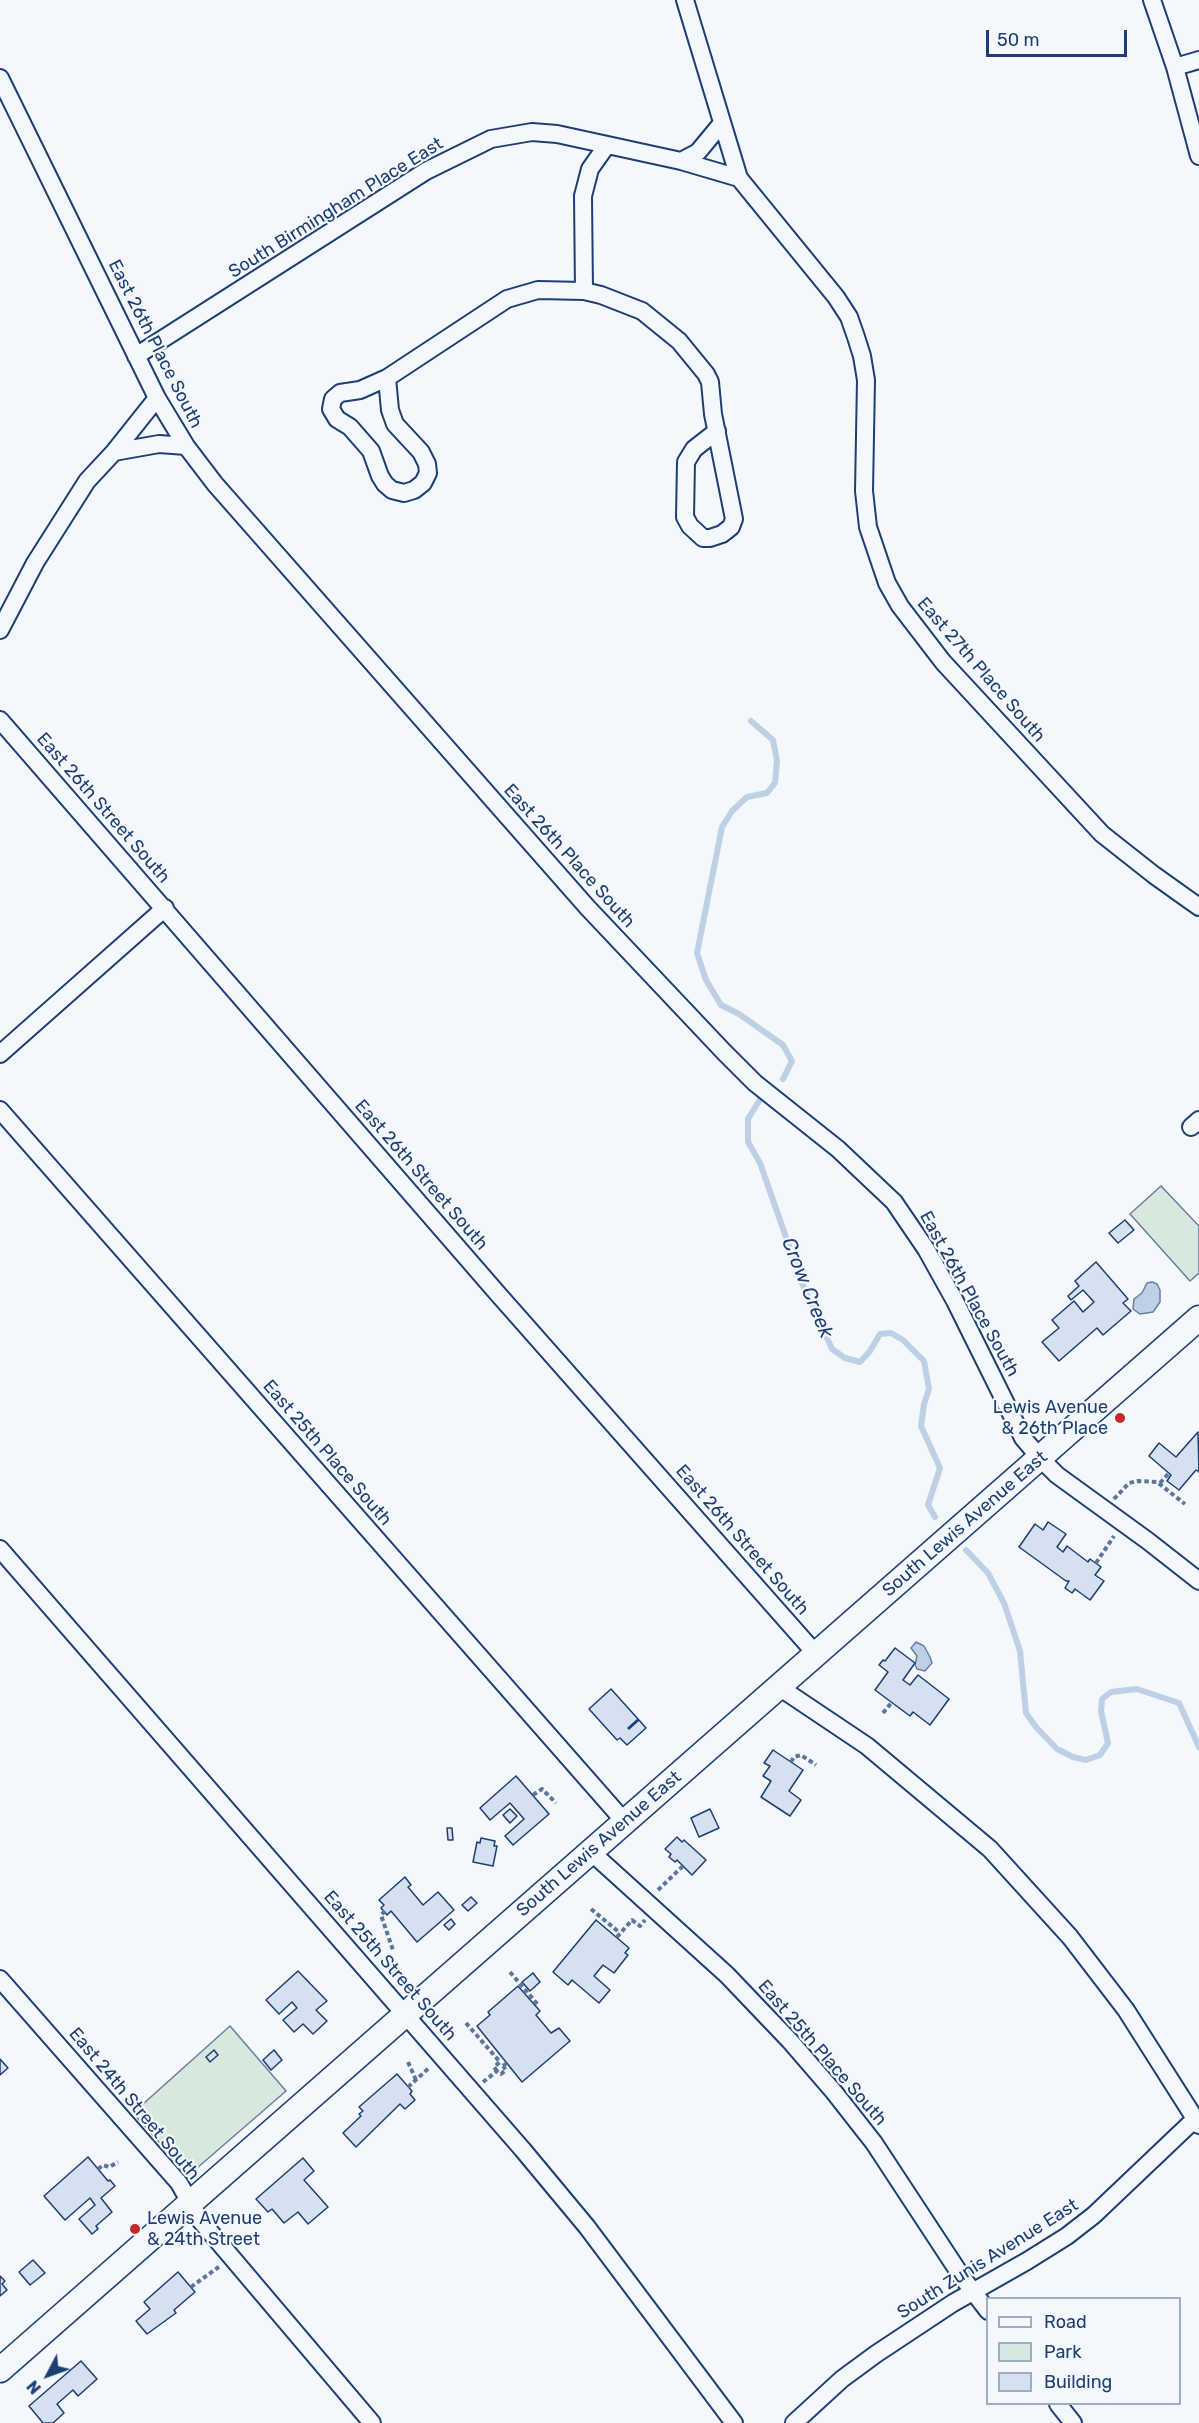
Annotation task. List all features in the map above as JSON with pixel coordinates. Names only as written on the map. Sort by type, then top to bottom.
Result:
[{"type":"main road","name":"South Lewis Avenue East","points":[[0,2370],[1199,1318]]},
{"type":"street","points":[[685,0],[740,178]]},
{"type":"street","points":[[1152,0],[1175,67],[1199,156]]},
{"type":"street","points":[[1175,67],[1199,60]]},
{"type":"street","name":"East 26th Place South","points":[[0,78],[157,398],[186,446],[237,512],[602,922],[755,1083],[838,1149],[894,1202],[926,1249],[955,1301],[1023,1437],[1040,1458],[1057,1476],[1124,1523],[1199,1581]]},
{"type":"street","points":[[681,161],[698,152],[722,123]]},
{"type":"street","name":"South Birmingham Place East","points":[[136,356],[426,171],[491,139],[532,132],[557,134],[681,161],[740,178]]},
{"type":"street","points":[[584,291],[583,196],[590,169],[607,145]]},
{"type":"street","name":"East 27th Place South","points":[[740,178],[836,297],[849,317],[862,356],[866,380],[864,491],[868,527],[888,583],[900,606],[943,662],[1095,827],[1154,875],[1199,907]]},
{"type":"street","points":[[387,378],[390,410],[395,424],[421,452],[427,464],[428,473],[423,483],[414,490],[404,493],[392,490],[385,484],[371,451],[350,427],[337,419],[331,409],[333,399],[340,393],[360,390],[387,378],[507,299],[538,290],[584,291],[642,311],[679,341],[710,382],[734,519],[731,527],[722,534],[703,538],[690,526],[686,517],[686,462],[694,449],[717,431]]},
{"type":"street","points":[[0,630],[35,563],[87,481],[114,452],[157,398]]},
{"type":"street","points":[[114,452],[159,444],[186,446]]},
{"type":"street","name":"East 26th Street South","points":[[0,720],[498,1294],[816,1654]]},
{"type":"street","points":[[0,1054],[165,908]]},
{"type":"street","name":"East 25th Place South","points":[[0,1110],[624,1821]]},
{"type":"street","name":"East 25th Street South","points":[[0,1549],[443,2055],[587,2227],[734,2423]]},
{"type":"street","points":[[779,1687],[867,1746],[990,1849],[1070,1937],[1119,2001],[1197,2122]]},
{"type":"street","name":"East 25th Place South","points":[[590,1851],[727,1975],[790,2041],[874,2143],[986,2310]]},
{"type":"street","name":"East 24th Street South","points":[[0,1979],[179,2183],[200,2220],[372,2423]]},
{"type":"street","name":"South Zunis Avenue East","points":[[794,2423],[842,2379],[876,2354],[972,2291],[1027,2261],[1094,2215],[1197,2122]]},
{"type":"street","points":[[1060,2405],[1073,2423]]},
{"type":"path","points":[[1160,1483],[1169,1473]]},
{"type":"path","points":[[1118,1493],[1129,1483],[1138,1481],[1160,1483],[1185,1504]]},
{"type":"path","points":[[1096,1563],[1124,1523]]},
{"type":"path","points":[[884,1713],[892,1702]]},
{"type":"path","points":[[791,1762],[794,1757],[801,1755],[816,1765]]},
{"type":"path","points":[[533,1795],[542,1789],[556,1803]]},
{"type":"path","points":[[591,1909],[619,1935],[632,1920],[640,1926],[651,1904],[683,1866]]},
{"type":"path","points":[[385,1911],[381,1915],[393,1950]]},
{"type":"path","points":[[510,1972],[539,2006]]},
{"type":"path","points":[[466,2023],[501,2064],[508,2062]]},
{"type":"path","points":[[408,2087],[443,2055]]},
{"type":"path","points":[[408,2062],[416,2080]]},
{"type":"path","points":[[98,2169],[118,2162]]},
{"type":"path","points":[[191,2287],[231,2256]]},
{"type":"green space","points":[[1161,1186],[1199,1226],[1199,1273],[1190,1281],[1130,1214]]},
{"type":"green space","points":[[230,2026],[286,2091],[189,2175],[133,2113]]},
{"type":"water","points":[[1147,1283],[1157,1284],[1160,1290],[1160,1302],[1153,1312],[1140,1314],[1133,1309],[1134,1299],[1142,1293]]},
{"type":"water","points":[[916,1642],[924,1646],[932,1663],[925,1671],[917,1669],[915,1665],[917,1656],[911,1648]]},
{"type":"building","points":[[1125,1220],[1134,1230],[1118,1243],[1109,1233]]},
{"type":"building","points":[[1096,1262],[1128,1299],[1123,1303],[1131,1311],[1103,1335],[1097,1328],[1059,1361],[1042,1342],[1059,1328],[1052,1320],[1074,1301],[1083,1312],[1094,1302],[1083,1290],[1071,1300],[1068,1296],[1079,1286],[1075,1281]]},
{"type":"building","points":[[1198,1432],[1199,1472],[1196,1470],[1179,1490],[1167,1481],[1171,1475],[1149,1456],[1159,1443],[1176,1457]]},
{"type":"building","points":[[1048,1522],[1066,1534],[1057,1547],[1063,1552],[1067,1546],[1088,1562],[1090,1559],[1101,1567],[1095,1575],[1104,1581],[1090,1600],[1075,1589],[1072,1593],[1065,1588],[1069,1581],[1019,1547],[1035,1524],[1043,1530]]},
{"type":"building","points":[[895,1648],[915,1663],[903,1680],[910,1685],[918,1675],[949,1699],[930,1725],[913,1712],[910,1716],[875,1690],[888,1672],[879,1665]]},
{"type":"building","points":[[611,1689],[638,1719],[628,1728],[639,1720],[646,1728],[627,1745],[620,1738],[617,1740],[589,1709]]},
{"type":"building","points":[[773,1750],[803,1770],[789,1791],[801,1800],[790,1816],[761,1797],[771,1781],[763,1776],[770,1766],[764,1763]]},
{"type":"building","points":[[516,1776],[549,1814],[513,1845],[505,1836],[524,1819],[510,1803],[490,1820],[480,1808]]},
{"type":"building","points":[[510,1809],[517,1816],[510,1823],[503,1815]]},
{"type":"building","points":[[710,1809],[719,1828],[699,1837],[691,1818]]},
{"type":"building","points":[[447,1828],[452,1828],[453,1840],[448,1840]]},
{"type":"building","points":[[677,1837],[682,1842],[684,1840],[706,1860],[692,1875],[677,1860],[675,1862],[669,1857],[671,1854],[665,1849]]},
{"type":"building","points":[[481,1838],[495,1841],[494,1846],[497,1846],[493,1866],[473,1862],[477,1842],[480,1843]]},
{"type":"building","points":[[405,1877],[411,1885],[408,1887],[423,1905],[438,1892],[454,1910],[417,1942],[391,1911],[387,1915],[381,1908],[384,1905],[379,1900]]},
{"type":"building","points":[[471,1897],[477,1903],[468,1911],[462,1905]]},
{"type":"building","points":[[451,1919],[455,1924],[449,1930],[444,1925]]},
{"type":"building","points":[[596,1920],[629,1948],[625,1953],[628,1955],[614,1973],[603,1965],[594,1976],[610,1990],[599,2003],[572,1980],[568,1985],[553,1972]]},
{"type":"building","points":[[298,1971],[327,2001],[316,2010],[327,2021],[313,2034],[303,2024],[294,2032],[283,2020],[297,2008],[292,2002],[279,2014],[266,2000]]},
{"type":"building","points":[[533,1973],[540,1982],[530,1991],[522,1982]]},
{"type":"building","points":[[518,1986],[540,2011],[536,2015],[551,2033],[559,2028],[570,2041],[522,2082],[477,2026],[490,2015],[488,2012]]},
{"type":"building","points":[[214,2050],[218,2055],[210,2062],[206,2057]]},
{"type":"building","points":[[274,2050],[282,2060],[271,2070],[263,2060]]},
{"type":"building","points":[[0,2059],[8,2068],[0,2075]]},
{"type":"building","points":[[397,2074],[412,2091],[410,2094],[415,2100],[405,2109],[400,2104],[356,2147],[343,2133],[361,2116],[359,2114],[363,2111],[359,2107]]},
{"type":"building","points":[[88,2157],[115,2186],[101,2198],[112,2212],[96,2226],[98,2229],[92,2234],[79,2219],[95,2205],[90,2198],[65,2220],[44,2196]]},
{"type":"building","points":[[303,2158],[314,2171],[304,2180],[328,2207],[308,2224],[298,2212],[284,2223],[272,2209],[268,2212],[256,2199]]},
{"type":"building","points":[[33,2260],[45,2273],[30,2285],[19,2272]]},
{"type":"building","points":[[178,2272],[195,2292],[174,2310],[176,2313],[147,2334],[136,2321],[150,2309],[144,2302]]},
{"type":"building","points":[[0,2276],[5,2281],[2,2284],[7,2290],[0,2296]]},
{"type":"building","points":[[81,2361],[97,2379],[78,2396],[73,2390],[57,2404],[64,2413],[53,2423],[43,2423],[29,2406]]},
{"type":"waterway","name":"Crow Creek","points":[[751,721],[773,740],[777,761],[775,783],[767,793],[747,797],[732,811],[722,827],[697,953],[706,980],[721,1005],[739,1014],[783,1045],[792,1061],[783,1079]]},
{"type":"waterway","name":"Crow Creek","points":[[762,1096],[748,1119],[748,1142],[760,1163],[802,1283],[832,1349],[845,1358],[860,1362],[880,1334],[891,1333],[903,1340],[924,1361],[929,1389],[921,1426],[940,1468],[928,1505],[935,1517]]},
{"type":"waterway","name":"Crow Creek","points":[[966,1550],[988,1573],[1004,1603],[1020,1651],[1026,1713],[1057,1749],[1073,1757],[1086,1760],[1100,1755],[1108,1743],[1101,1711],[1102,1699],[1111,1692],[1137,1689],[1179,1703],[1199,1747]]},
{"type":"place","name":"Lewis Avenue & 26th Place","points":[[1120,1418]]},
{"type":"place","name":"Lewis Avenue & 24th Street","points":[[135,2229]]}]
